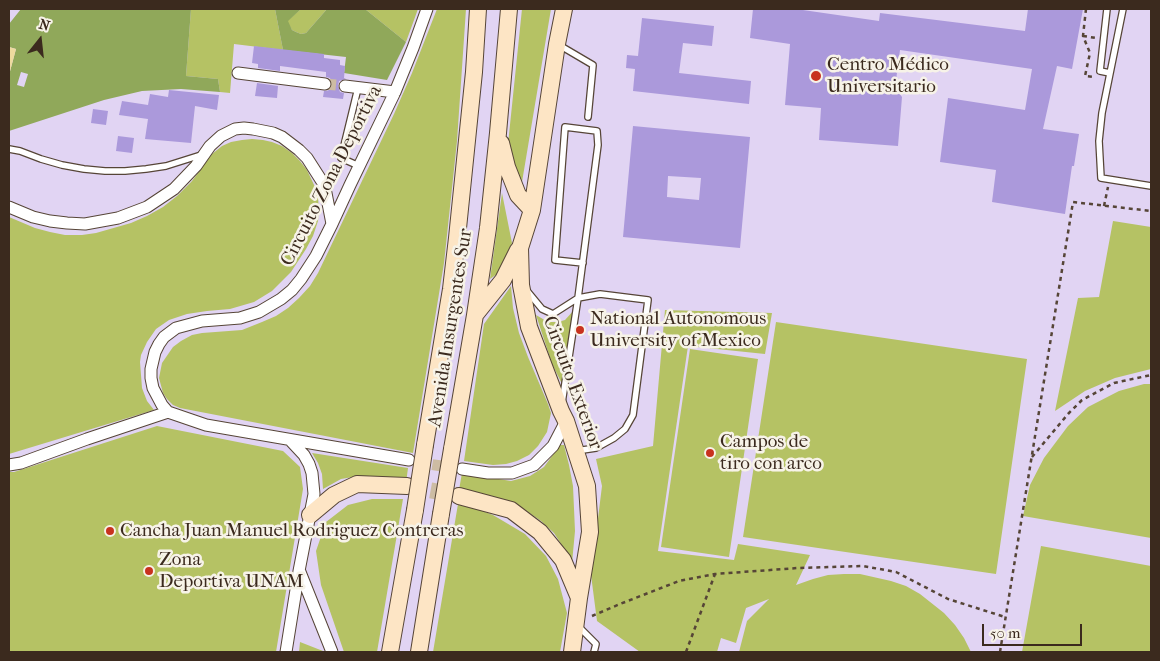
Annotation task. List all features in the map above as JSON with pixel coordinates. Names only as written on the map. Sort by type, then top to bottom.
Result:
[{"type":"main road","name":"Avenida Insurgentes Sur","points":[[390,652],[458,238],[478,9]]},
{"type":"main road","name":"Avenida Insurgentes Sur","points":[[419,652],[476,315],[488,228],[509,9]]},
{"type":"main road","name":"Circuito Exterior","points":[[564,9],[532,210],[520,248],[521,285],[529,327],[564,416],[587,486],[590,532],[572,652]]},
{"type":"main road","points":[[498,132],[507,167],[518,195],[532,210]]},
{"type":"main road","points":[[476,315],[503,280],[520,248]]},
{"type":"main road","points":[[310,515],[334,495],[357,484],[407,486]]},
{"type":"main road","points":[[459,496],[511,510],[540,532],[563,560],[579,598]]},
{"type":"street","name":"Circuito Zona Deportiva","points":[[168,412],[157,397],[151,378],[155,352],[164,337],[176,328],[190,324],[202,321],[240,318],[259,312],[292,290],[301,279],[316,256],[332,224],[394,92],[427,9]]},
{"type":"street","points":[[238,73],[325,84]]},
{"type":"street","points":[[345,86],[394,92]]},
{"type":"street","points":[[9,207],[33,217],[67,223],[85,224],[118,218],[147,207],[168,194],[186,178],[210,146],[221,136],[235,130],[253,128],[282,137],[299,150],[313,166],[326,193],[332,224]]},
{"type":"street","points":[[9,465],[21,463],[168,412],[206,425],[409,460]]},
{"type":"street","points":[[462,469],[488,473],[512,473],[534,465],[554,446],[564,416]]},
{"type":"street","points":[[286,652],[314,494],[312,473],[304,455],[290,440]]},
{"type":"street","points":[[299,571],[332,652]]},
{"type":"lane","points":[[570,9],[558,40],[593,65],[588,117]]},
{"type":"lane","points":[[1107,9],[1100,71],[1110,76]]},
{"type":"lane","points":[[1123,9],[1102,113],[1099,141],[1101,178],[1151,186]]},
{"type":"lane","points":[[358,88],[341,158],[359,166]]},
{"type":"lane","points":[[564,416],[598,146],[597,131],[565,127],[555,260],[583,263]]},
{"type":"lane","points":[[9,150],[62,165],[105,171],[126,171],[160,167],[206,153]]},
{"type":"lane","points":[[521,285],[542,309],[553,314],[578,298],[600,294],[648,300],[633,415],[625,428],[614,438],[596,448],[576,451]]},
{"type":"lane","points":[[576,624],[596,644],[594,652]]},
{"type":"path","points":[[1086,9],[1083,36],[1090,53],[1085,76],[1110,76]]},
{"type":"path","points":[[1104,206],[1109,180]]},
{"type":"path","points":[[1000,652],[1073,202],[1151,211]]},
{"type":"path","points":[[1031,458],[1082,400],[1114,383],[1151,375]]},
{"type":"path","points":[[576,624],[620,604],[679,581],[714,574],[863,566],[896,572],[948,599],[1005,617]]},
{"type":"path","points":[[686,652],[714,574]]},
{"type":"shaded area","name":"National Autonomous University of Mexico","points":[[9,9],[1151,9],[1151,652],[9,652]]},
{"type":"green space","points":[[21,9],[191,9],[186,76],[218,79],[220,92],[181,89],[142,91],[104,100],[9,131],[9,75],[16,49],[9,47],[9,24]],"holes":[[[21,72],[28,74],[24,87],[17,85]]]},
{"type":"green space","points":[[191,9],[275,9],[283,50],[234,44],[230,93],[220,92],[218,79],[186,76]]},
{"type":"green space","points":[[275,9],[301,9],[288,21],[292,30],[301,34],[306,33],[327,9],[365,9],[406,42],[387,80],[344,73],[346,57],[283,50]]},
{"type":"green space","points":[[301,9],[327,9],[306,33],[301,34],[292,30],[287,21]]},
{"type":"green space","points":[[365,9],[418,9],[406,42]]},
{"type":"green space","points":[[437,9],[466,9],[457,141],[444,263],[413,453],[180,408],[173,405],[163,393],[159,378],[162,363],[173,347],[192,335],[242,330],[276,316],[288,308],[310,286],[394,114]]},
{"type":"green space","points":[[522,9],[551,9],[521,188],[508,144]]},
{"type":"green space","points":[[252,139],[272,142],[292,153],[307,170],[315,187],[318,198],[318,221],[313,236],[291,272],[272,291],[254,302],[230,309],[187,314],[169,320],[156,329],[147,342],[140,362],[142,388],[147,401],[154,410],[9,454],[9,217],[35,228],[65,235],[96,233],[131,223],[163,207],[177,196],[192,181],[212,154],[222,146],[231,142]]},
{"type":"green space","points":[[502,193],[512,243],[497,274],[490,279]]},
{"type":"green space","points":[[1113,221],[1151,227],[1151,369],[1115,378],[1085,391],[1055,411],[1078,298],[1099,297]]},
{"type":"green space","points":[[511,286],[513,308],[519,333],[551,413],[547,432],[538,446],[529,455],[517,461],[493,465],[464,461],[484,324]]},
{"type":"green space","points":[[574,310],[563,386],[552,364],[536,315],[548,322],[558,322],[565,320]]},
{"type":"green space","points":[[665,310],[772,313],[765,354],[688,346],[658,551],[734,560],[738,544],[810,555],[796,585],[828,575],[844,574],[860,574],[891,581],[906,586],[920,594],[944,613],[964,638],[971,652],[739,652],[747,621],[769,599],[746,608],[736,643],[721,638],[717,652],[640,652],[597,621],[591,575],[602,486],[596,459],[653,446]]},
{"type":"green space","points":[[776,322],[1027,359],[996,574],[743,537]]},
{"type":"green space","name":"Campos de tiro con arco","points":[[690,349],[758,359],[729,557],[661,547]]},
{"type":"green space","points":[[1151,384],[1151,538],[1023,516],[1030,485],[1044,458],[1068,426],[1088,407],[1119,391]]},
{"type":"green space","name":"Zona Deportiva UNAM","points":[[157,426],[283,451],[300,467],[303,489],[276,652],[9,652],[9,472]]},
{"type":"green space","points":[[560,445],[564,445],[573,486],[575,531],[572,563],[554,533],[525,510],[508,501],[492,496],[459,490],[462,473],[511,481],[530,476],[544,467]]},
{"type":"green space","points":[[312,453],[408,468],[406,483],[359,476],[341,479],[323,489],[322,474]]},
{"type":"green space","points":[[372,499],[403,499],[377,652],[344,652],[321,585],[316,551],[326,522],[348,505]]},
{"type":"green space","points":[[458,504],[493,515],[525,534],[546,556],[558,579],[567,613],[560,652],[433,652]]},
{"type":"green space","points":[[1041,546],[1151,566],[1151,652],[1022,652]]},
{"type":"green space","points":[[300,642],[323,651],[324,652],[299,652]]},
{"type":"sand","points":[[9,47],[16,49],[9,75]]},
{"type":"building","points":[[753,9],[796,9],[879,21],[880,13],[1025,31],[1028,9],[1083,9],[1072,69],[1057,66],[1043,129],[1079,134],[1065,214],[992,202],[996,170],[940,162],[948,98],[1025,110],[1032,69],[900,50],[895,88],[902,97],[898,146],[819,140],[821,108],[785,105],[790,44],[750,38]]},
{"type":"building","points":[[642,18],[714,26],[712,46],[683,43],[679,73],[751,81],[749,104],[633,91],[635,69],[626,68],[627,55],[638,56]]},
{"type":"building","points":[[254,46],[324,54],[324,58],[340,60],[340,65],[345,66],[344,78],[346,79],[339,81],[338,86],[340,92],[344,93],[343,99],[323,97],[324,91],[331,89],[332,84],[330,78],[326,77],[326,72],[280,66],[280,71],[258,68],[258,64],[252,63]]},
{"type":"building","points":[[257,83],[278,86],[277,98],[255,96]]},
{"type":"building","points":[[169,90],[219,95],[217,110],[195,106],[191,143],[145,139],[148,119],[119,115],[122,101],[148,105],[150,94],[168,97]]},
{"type":"building","points":[[93,109],[108,111],[106,125],[91,123]]},
{"type":"building","points":[[633,126],[750,137],[740,248],[623,237]],"holes":[[[668,176],[701,178],[699,200],[667,197]]]},
{"type":"building","points":[[118,136],[134,138],[132,153],[116,151]]},
{"type":"tunnel","points":[[325,84],[345,86]]},
{"type":"tunnel","points":[[416,462],[454,468]]},
{"type":"tunnel","points":[[407,486],[457,495]]},
{"type":"place","name":"Centro Médico Universitario","points":[[816,76]]},
{"type":"place","name":"National Autonomous University of Mexico","points":[[580,330]]},
{"type":"place","name":"Campos de tiro con arco","points":[[710,453]]},
{"type":"place","name":"Cancha Juan Manuel Rodriguez Contreras","points":[[110,531]]},
{"type":"place","name":"Zona Deportiva UNAM","points":[[149,571]]}]
